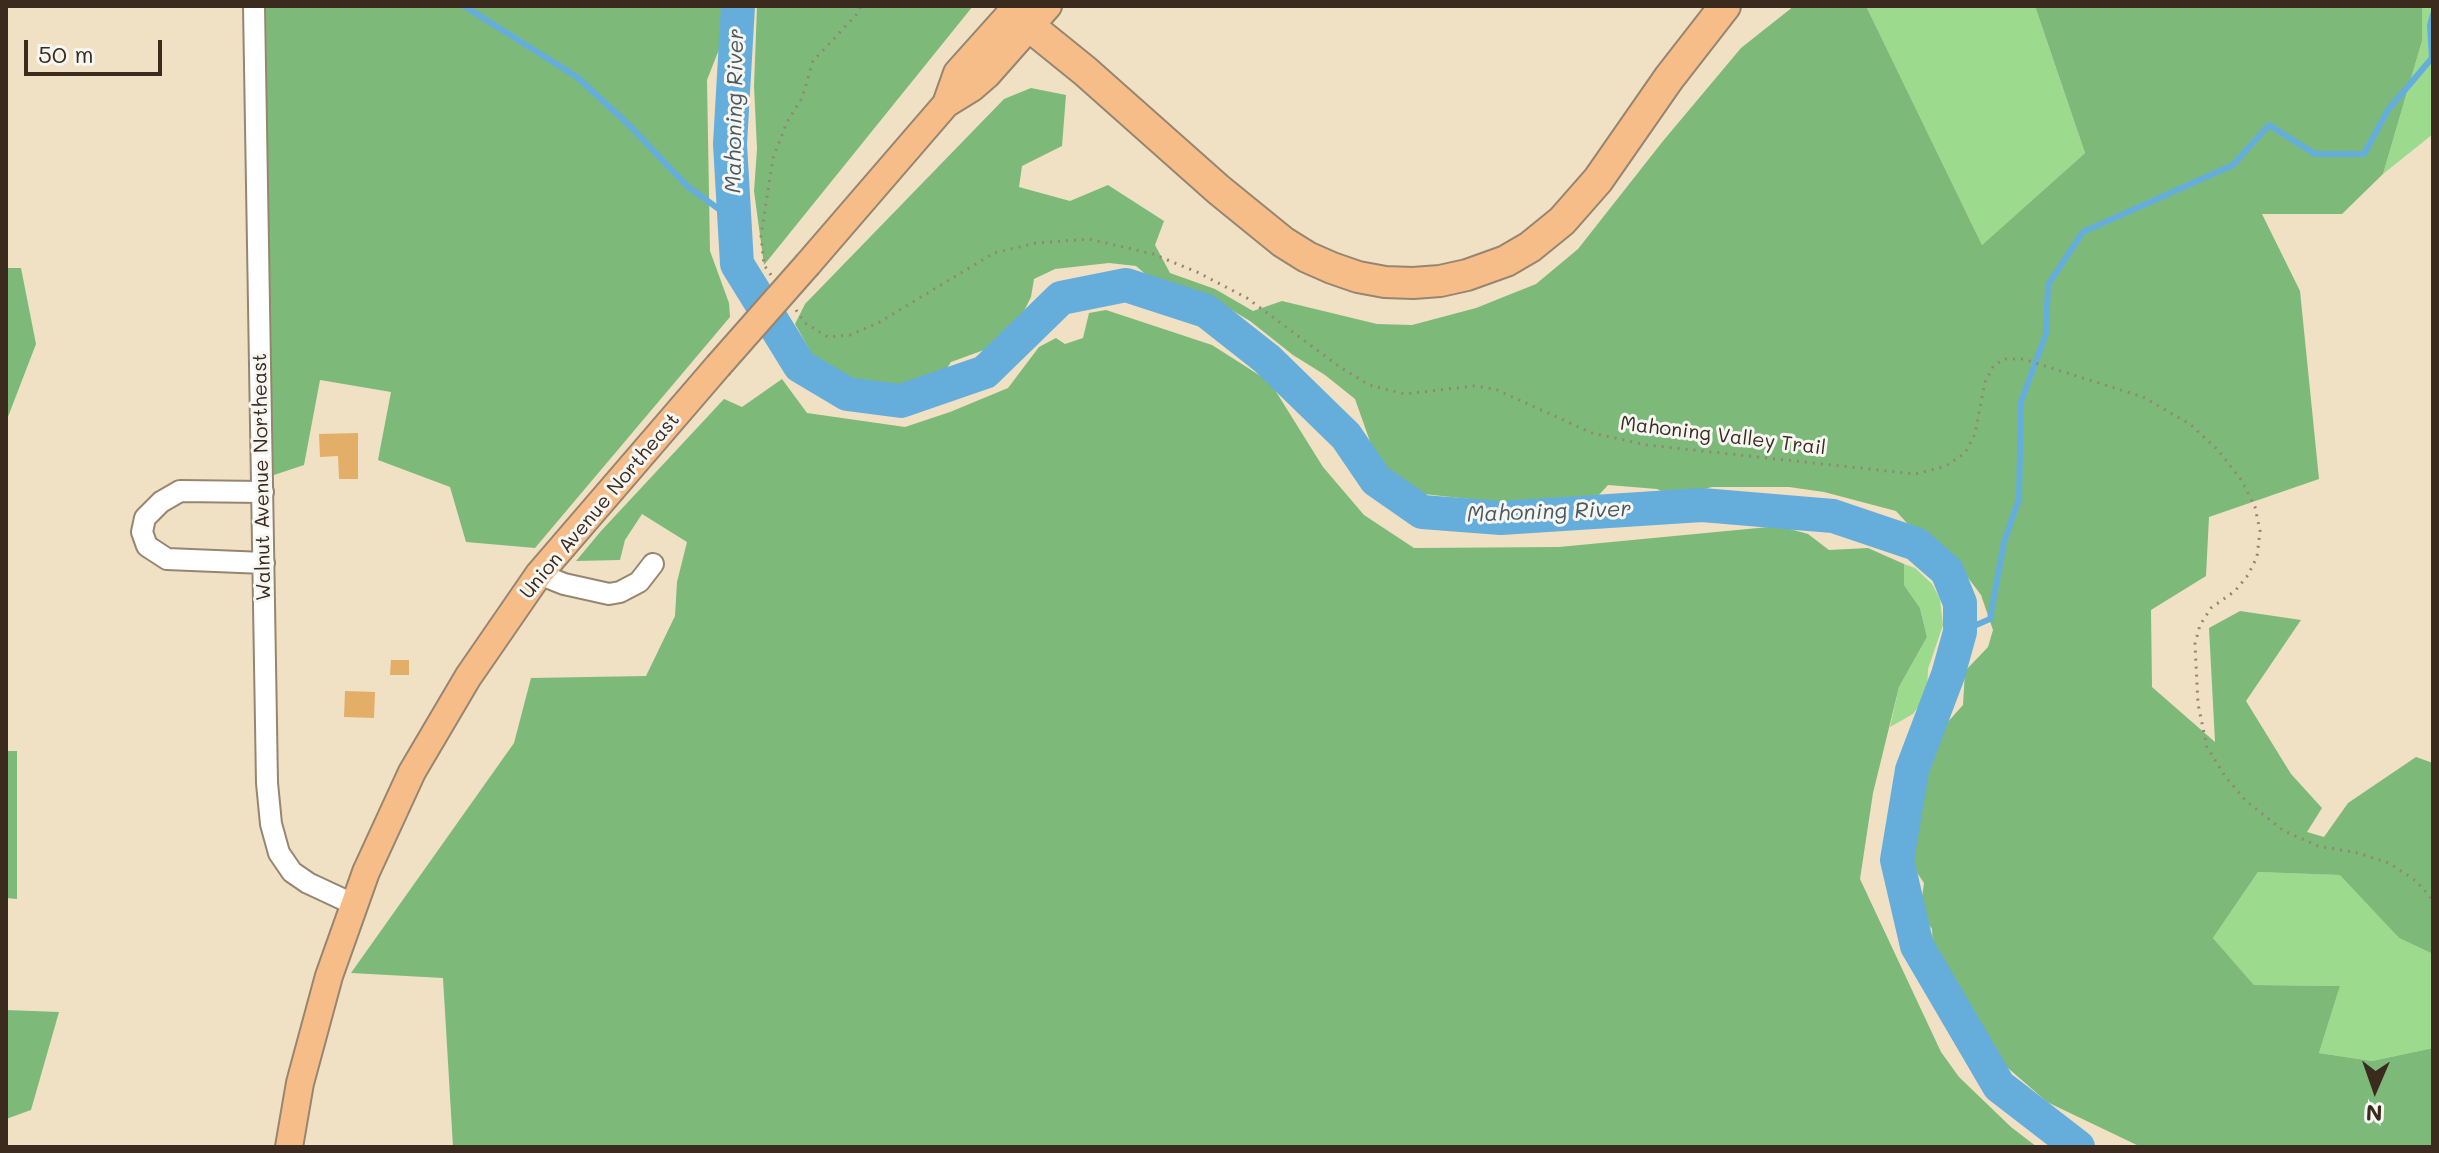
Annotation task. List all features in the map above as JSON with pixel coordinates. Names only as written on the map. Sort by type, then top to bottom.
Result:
[{"type":"highway","points":[[1026,13],[1085,71],[1219,190],[1283,242],[1332,268],[1358,277],[1413,283],[1467,275],[1493,266],[1530,247],[1562,221],[1598,180],[1669,78],[1725,6]]},
{"type":"main road","name":"Union Avenue Northeast","points":[[289,1147],[313,1029],[353,904],[388,822],[426,748],[468,677],[539,574],[946,104],[987,75],[1026,13]]},
{"type":"street","name":"Walnut Avenue Northeast","points":[[254,6],[267,783],[271,824],[279,853],[292,872],[353,904]]},
{"type":"street","points":[[263,492],[180,491],[161,502],[145,518],[142,532],[147,546],[167,559],[264,563]]},
{"type":"street","points":[[539,574],[564,584],[609,594],[639,582],[653,564]]},
{"type":"path","points":[[772,277],[764,265],[761,236],[773,158],[787,122],[802,98],[813,61],[861,6]]},
{"type":"path","name":"Mahoning Valley Trail","points":[[788,300],[805,323],[828,337],[850,335],[878,323],[994,253],[1036,243],[1089,239],[1153,254],[1235,291],[1369,385],[1405,394],[1473,386],[1495,389],[1592,433],[1633,442],[1751,458],[1849,465],[1915,474],[1946,466],[1965,453],[1975,434],[1985,382],[1994,365],[2005,359],[2023,359],[2143,397],[2190,424],[2218,450],[2242,481],[2255,507],[2260,531],[2257,557],[2248,575],[2235,591],[2211,608],[2200,625],[2195,644],[2198,704],[2207,747],[2246,801],[2284,831],[2318,846],[2358,853],[2389,863],[2416,881],[2433,900]]},
{"type":"green space","points":[[266,6],[722,6],[720,47],[707,80],[710,251],[729,303],[730,317],[535,548],[466,542],[450,487],[378,460],[391,392],[320,380],[304,465],[268,477]]},
{"type":"green space","points":[[757,6],[973,6],[764,265],[754,191]]},
{"type":"green space","points":[[1794,6],[1866,6],[1982,245],[2085,153],[2035,6],[2422,6],[2422,41],[2383,174],[2342,214],[2262,214],[2300,291],[2319,479],[2209,517],[2206,576],[2151,610],[2152,687],[2215,742],[2209,628],[2240,611],[2301,620],[2246,701],[2291,774],[2322,808],[2307,832],[2324,837],[2348,803],[2416,757],[2433,763],[2433,954],[2399,938],[2340,875],[2258,872],[2213,938],[2254,985],[2340,986],[2319,1053],[2372,1061],[2433,1048],[2433,1147],[2141,1147],[2047,1102],[1993,1055],[1933,952],[1932,929],[1920,912],[1924,883],[1909,861],[1906,840],[1937,734],[1963,705],[1965,671],[1988,647],[1993,630],[1981,595],[1960,567],[1939,547],[1914,531],[1896,511],[1824,492],[1789,487],[1712,487],[1674,497],[1657,489],[1608,485],[1586,509],[1539,512],[1505,509],[1479,500],[1414,493],[1378,464],[1355,399],[1250,321],[1208,296],[1157,284],[1136,266],[1109,263],[1055,269],[1034,279],[1031,297],[1019,321],[984,350],[951,362],[941,377],[905,392],[857,388],[837,380],[812,354],[795,324],[805,304],[1004,99],[1031,88],[1066,95],[1062,146],[1022,166],[1019,187],[1070,201],[1108,185],[1164,221],[1155,245],[1170,273],[1215,289],[1253,311],[1282,301],[1377,324],[1412,325],[1476,308],[1536,284],[1578,249],[1741,48]]},
{"type":"green space","points":[[1866,6],[2035,6],[2085,153],[1982,245]]},
{"type":"green space","points":[[2422,6],[2433,6],[2433,134],[2383,174],[2422,41]]},
{"type":"green space","points":[[6,268],[21,268],[36,344],[6,422]]},
{"type":"green space","points":[[1106,310],[1212,345],[1270,382],[1323,467],[1364,515],[1414,548],[1559,547],[1779,526],[1808,534],[1829,550],[1868,548],[1904,564],[1904,585],[1920,608],[1927,637],[1899,687],[1873,793],[1860,879],[1941,1052],[1959,1077],[2011,1127],[2037,1147],[453,1147],[443,978],[351,973],[514,743],[531,678],[646,676],[675,616],[677,582],[687,542],[642,514],[625,540],[620,560],[576,561],[724,399],[742,407],[782,379],[807,413],[905,427],[1008,388],[1039,347],[1056,338],[1065,344],[1083,338],[1089,313]]},
{"type":"green space","points":[[1904,564],[1915,568],[1932,584],[1940,599],[1943,625],[1928,669],[1927,695],[1913,714],[1890,727],[1899,687],[1927,637],[1920,608],[1904,585]]},
{"type":"green space","points":[[6,751],[17,751],[17,899],[6,898]]},
{"type":"green space","points":[[2258,872],[2341,875],[2399,938],[2433,954],[2433,1048],[2372,1061],[2319,1053],[2340,986],[2254,985],[2213,938]]},
{"type":"green space","points":[[6,1010],[59,1012],[31,1110],[6,1119]]},
{"type":"building","points":[[358,433],[358,479],[339,479],[338,456],[320,457],[319,434]]},
{"type":"building","points":[[391,660],[409,660],[409,675],[390,675]]},
{"type":"building","points":[[345,691],[375,692],[374,718],[344,717]]},
{"type":"waterway","points":[[464,6],[577,77],[630,126],[687,186],[734,220]]},
{"type":"waterway","name":"Mahoning River","points":[[738,6],[730,144],[737,264],[800,366],[847,394],[901,401],[985,372],[1061,298],[1126,285],[1206,311],[1267,359],[1346,436],[1376,480],[1422,512],[1501,518],[1702,505],[1833,516],[1916,544],[1947,571],[1960,603],[1960,632],[1948,675],[1912,770],[1897,860],[1917,946],[1999,1086],[2078,1147]]},
{"type":"waterway","points":[[1960,632],[1990,619],[2004,542],[2019,499],[2021,402],[2046,334],[2048,285],[2083,232],[2233,165],[2269,125],[2315,154],[2364,154],[2388,110],[2432,58],[2430,25],[2433,14]]}]
